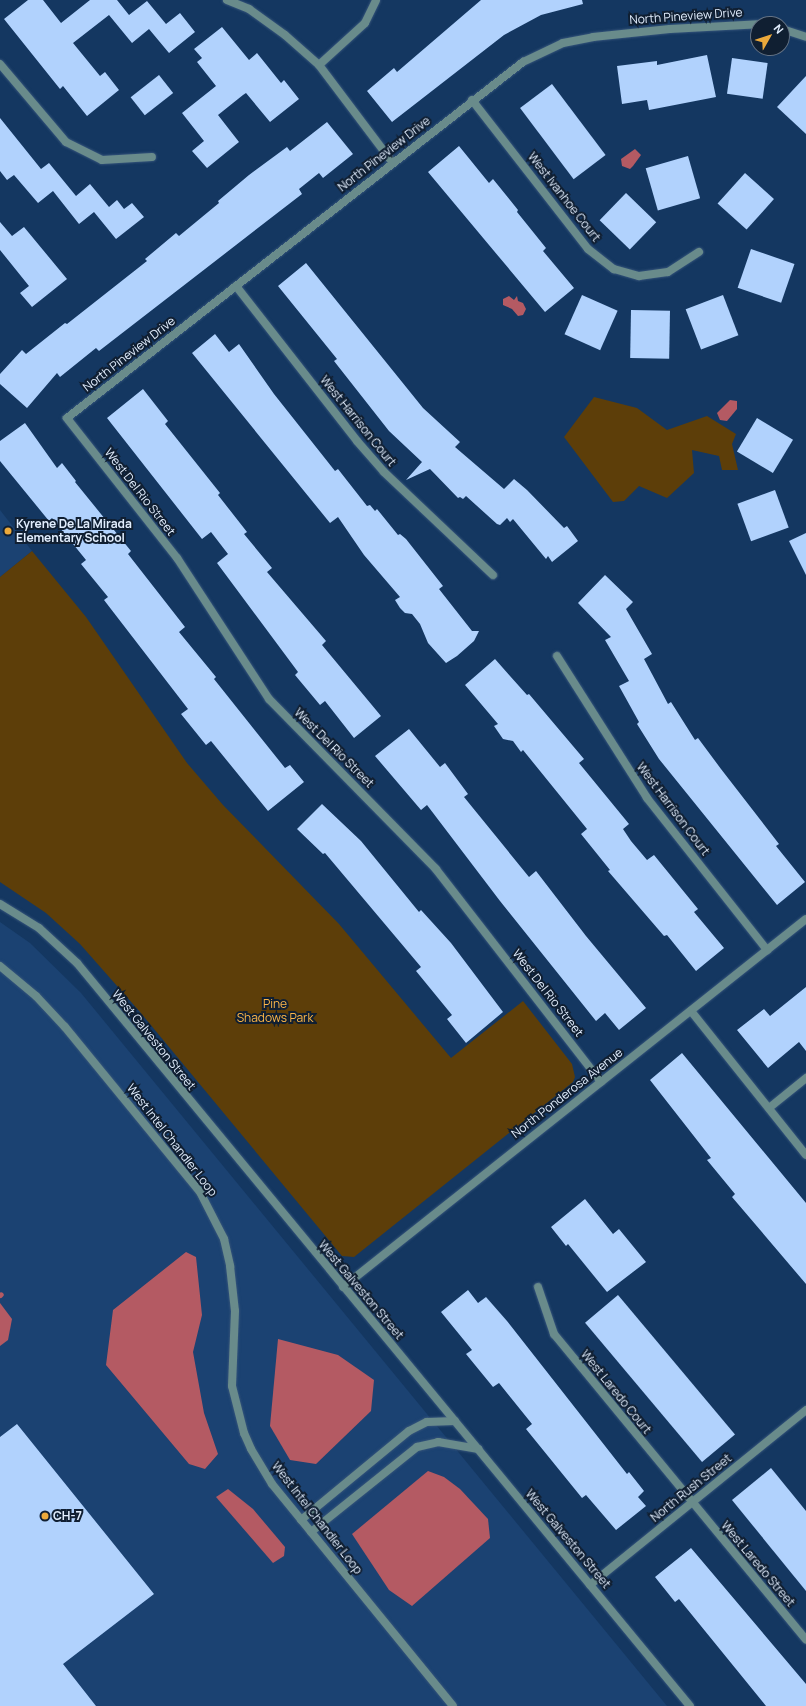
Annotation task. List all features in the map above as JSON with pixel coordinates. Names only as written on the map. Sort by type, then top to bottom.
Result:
[{"type":"street","points":[[227,0],[249,9],[285,35],[319,66],[392,162]]},
{"type":"street","points":[[319,66],[366,23],[376,0]]},
{"type":"street","name":"North Pineview Drive","points":[[67,418],[392,162],[523,62],[563,43],[593,37],[670,28],[750,25]]},
{"type":"street","points":[[790,32],[806,37]]},
{"type":"street","points":[[0,64],[66,142],[102,160],[152,157]]},
{"type":"street","name":"West Ivanhoe Court","points":[[472,100],[588,248],[614,269],[639,276],[668,272],[699,252]]},
{"type":"street","name":"West Harrison Court","points":[[236,286],[380,467],[493,575]]},
{"type":"street","name":"West Del Rio Street","points":[[67,418],[177,558],[270,699],[436,869],[601,1082]]},
{"type":"street","name":"West Harrison Court","points":[[557,656],[647,798],[767,950]]},
{"type":"street","name":"West Galveston Street","points":[[0,904],[39,928],[77,964],[690,1706]]},
{"type":"street","name":"North Ponderosa Avenue","points":[[344,1287],[692,1011],[806,918]]},
{"type":"street","name":"West Intel Chandler Loop","points":[[0,966],[36,996],[65,1027],[200,1192],[224,1239],[230,1266],[235,1311],[232,1386],[244,1433],[272,1484],[452,1706]]},
{"type":"street","points":[[692,1011],[806,1155]]},
{"type":"street","points":[[769,1108],[806,1078]]},
{"type":"street","name":"West Laredo Court","points":[[538,1287],[554,1334],[691,1503]]},
{"type":"street","name":"North Rush Street","points":[[590,1585],[806,1410]]},
{"type":"street","points":[[301,1520],[409,1431],[427,1422],[455,1421]]},
{"type":"street","points":[[311,1532],[417,1447],[438,1442],[478,1449]]},
{"type":"street","name":"West Laredo Street","points":[[691,1503],[806,1640]]},
{"type":"shaded area","points":[[635,149],[641,155],[633,166],[630,169],[622,166],[621,159]]},
{"type":"shaded area","points":[[509,296],[514,300],[517,296],[518,301],[523,303],[526,309],[523,315],[518,316],[512,309],[503,305],[503,299]]},
{"type":"shaded area","points":[[730,400],[737,401],[737,409],[727,421],[720,420],[717,413]]},
{"type":"shaded area","name":"Kyrene De La Mirada Elementary School","points":[[0,510],[32,551],[0,577]]},
{"type":"shaded area","points":[[0,922],[30,943],[81,993],[667,1706],[0,1706]]},
{"type":"shaded area","points":[[186,1252],[196,1257],[202,1315],[193,1352],[204,1413],[218,1454],[205,1469],[189,1464],[106,1365],[113,1310]]},
{"type":"shaded area","points":[[0,1303],[12,1319],[8,1340],[0,1346]]},
{"type":"shaded area","points":[[278,1339],[338,1355],[374,1380],[371,1411],[316,1464],[290,1460],[270,1426]]},
{"type":"shaded area","points":[[428,1471],[444,1477],[460,1489],[488,1519],[490,1538],[412,1606],[389,1590],[352,1534]]},
{"type":"shaded area","points":[[228,1489],[253,1509],[285,1547],[284,1556],[273,1563],[216,1497]]},
{"type":"green space","points":[[594,397],[637,408],[667,430],[707,416],[736,434],[732,444],[738,470],[722,470],[719,456],[692,450],[694,473],[667,498],[639,486],[624,501],[613,502],[564,437]]},
{"type":"green space","name":"Pine Shadows Park","points":[[32,551],[86,617],[187,763],[223,805],[339,924],[451,1058],[523,1001],[572,1064],[575,1077],[573,1082],[354,1257],[342,1256],[140,1012],[80,944],[46,913],[0,882],[0,577]]},
{"type":"building","points":[[28,0],[43,0],[61,23],[90,0],[117,0],[129,15],[147,1],[166,24],[180,13],[195,32],[169,53],[149,29],[132,43],[109,15],[73,43],[100,76],[105,72],[119,90],[87,116],[63,86],[60,89],[4,19]]},
{"type":"building","points":[[481,0],[582,0],[583,4],[541,15],[504,35],[392,122],[367,91],[394,68],[397,72]]},
{"type":"building","points":[[222,27],[249,60],[257,53],[281,83],[284,80],[299,99],[270,122],[246,93],[243,95],[218,115],[239,142],[207,168],[192,151],[204,141],[182,113],[216,86],[197,62],[202,58],[194,49]]},
{"type":"building","points":[[707,55],[716,97],[649,110],[647,100],[622,104],[617,66],[657,61],[657,65]]},
{"type":"building","points":[[732,58],[768,63],[763,99],[727,94]]},
{"type":"building","points":[[159,75],[173,93],[145,115],[131,97]]},
{"type":"building","points":[[806,76],[806,134],[777,107]]},
{"type":"building","points":[[552,84],[606,155],[574,179],[520,108]]},
{"type":"building","points":[[0,118],[41,169],[49,163],[76,196],[90,184],[109,207],[117,200],[124,209],[132,203],[144,217],[116,239],[94,212],[79,224],[53,191],[38,203],[14,175],[7,180],[0,171]]},
{"type":"building","points":[[327,122],[353,154],[323,178],[319,173],[299,189],[302,194],[99,351],[96,348],[60,377],[57,373],[27,408],[0,384],[0,374],[22,350],[26,354],[65,323],[67,324],[147,261],[145,259],[176,233],[179,236],[219,203],[218,201],[249,175],[287,147],[290,151]]},
{"type":"building","points":[[459,146],[489,183],[493,179],[546,248],[543,251],[574,288],[545,312],[428,172]]},
{"type":"building","points":[[688,156],[700,198],[658,210],[646,168]]},
{"type":"building","points":[[745,173],[774,199],[747,230],[718,203]]},
{"type":"building","points":[[626,193],[656,222],[630,250],[600,220]]},
{"type":"building","points":[[0,222],[12,236],[24,227],[67,279],[32,307],[20,293],[29,286],[0,250]]},
{"type":"building","points":[[751,249],[794,264],[781,303],[738,288]]},
{"type":"building","points":[[306,263],[423,408],[460,442],[455,447],[504,489],[514,479],[527,490],[564,528],[567,526],[578,541],[552,562],[548,556],[546,559],[513,519],[510,522],[507,518],[500,525],[497,524],[466,496],[463,499],[460,497],[458,498],[430,469],[406,480],[422,462],[389,431],[334,361],[337,359],[278,286]]},
{"type":"building","points":[[582,295],[618,311],[600,350],[565,334]]},
{"type":"building","points":[[723,295],[738,335],[701,349],[686,309]]},
{"type":"building","points":[[631,310],[670,311],[669,359],[630,358]]},
{"type":"building","points":[[215,334],[229,352],[239,344],[274,394],[335,471],[338,469],[367,506],[370,505],[375,511],[377,509],[398,535],[400,534],[406,539],[443,586],[439,589],[472,631],[479,631],[474,641],[457,656],[446,663],[428,643],[420,624],[412,614],[405,613],[400,608],[395,600],[400,597],[364,555],[338,517],[330,523],[192,353]]},
{"type":"building","points":[[143,389],[168,421],[165,424],[220,493],[218,495],[247,532],[244,534],[272,568],[267,572],[326,641],[322,645],[381,716],[354,738],[325,701],[320,705],[295,675],[298,672],[217,563],[228,554],[211,532],[202,539],[107,418]]},
{"type":"building","points":[[757,418],[793,440],[773,473],[737,451]]},
{"type":"building","points":[[25,423],[57,468],[62,463],[76,481],[75,482],[131,551],[128,554],[185,627],[179,632],[216,677],[214,679],[285,768],[290,765],[304,782],[268,811],[211,741],[206,745],[181,714],[188,709],[104,600],[108,597],[81,564],[86,560],[52,518],[49,521],[0,461],[0,441]]},
{"type":"building","points":[[775,490],[789,528],[751,541],[737,504]]},
{"type":"building","points":[[806,533],[806,575],[789,541]]},
{"type":"building","points":[[605,575],[633,602],[626,609],[652,654],[644,659],[668,704],[671,702],[695,740],[698,738],[779,844],[776,846],[805,882],[777,905],[659,759],[637,724],[639,722],[619,686],[629,681],[605,640],[611,637],[578,603]]},
{"type":"building","points":[[495,659],[527,695],[529,694],[584,759],[579,763],[629,824],[623,829],[631,841],[647,860],[654,855],[698,909],[694,912],[724,948],[696,971],[667,935],[664,936],[608,871],[610,870],[581,834],[587,829],[523,750],[521,752],[513,741],[503,739],[494,726],[498,724],[465,685]]},
{"type":"building","points":[[409,729],[440,767],[445,763],[468,794],[464,797],[529,877],[536,871],[586,936],[646,1008],[619,1030],[605,1013],[596,1021],[500,901],[427,805],[421,810],[375,756]]},
{"type":"building","points":[[322,804],[361,841],[419,912],[421,910],[451,943],[503,1012],[466,1043],[447,1019],[452,1015],[416,971],[421,967],[325,853],[323,854],[297,829]]},
{"type":"building","points":[[806,987],[806,1051],[799,1042],[768,1068],[737,1030],[764,1009],[770,1016]]},
{"type":"building","points":[[682,1053],[806,1203],[806,1284],[732,1197],[735,1194],[707,1160],[711,1158],[650,1080]]},
{"type":"building","points":[[585,1199],[613,1234],[619,1229],[646,1262],[607,1292],[568,1244],[566,1246],[551,1227]]},
{"type":"building","points":[[468,1290],[478,1303],[486,1297],[507,1321],[627,1474],[629,1472],[644,1491],[638,1497],[646,1506],[616,1530],[586,1495],[582,1498],[526,1429],[532,1424],[499,1383],[493,1387],[466,1354],[472,1350],[441,1312]]},
{"type":"building","points":[[618,1295],[735,1434],[702,1462],[585,1323]]},
{"type":"building","name":"CH-7","points":[[17,1424],[154,1594],[63,1664],[96,1706],[0,1706],[0,1437]]},
{"type":"building","points":[[771,1468],[806,1511],[806,1591],[732,1500]]},
{"type":"building","points":[[691,1548],[806,1684],[806,1706],[766,1706],[679,1599],[675,1602],[655,1577]]},
{"type":"place","name":"Kyrene De La Mirada Elementary School","points":[[8,531]]},
{"type":"place","name":"CH-7","points":[[45,1516]]}]
